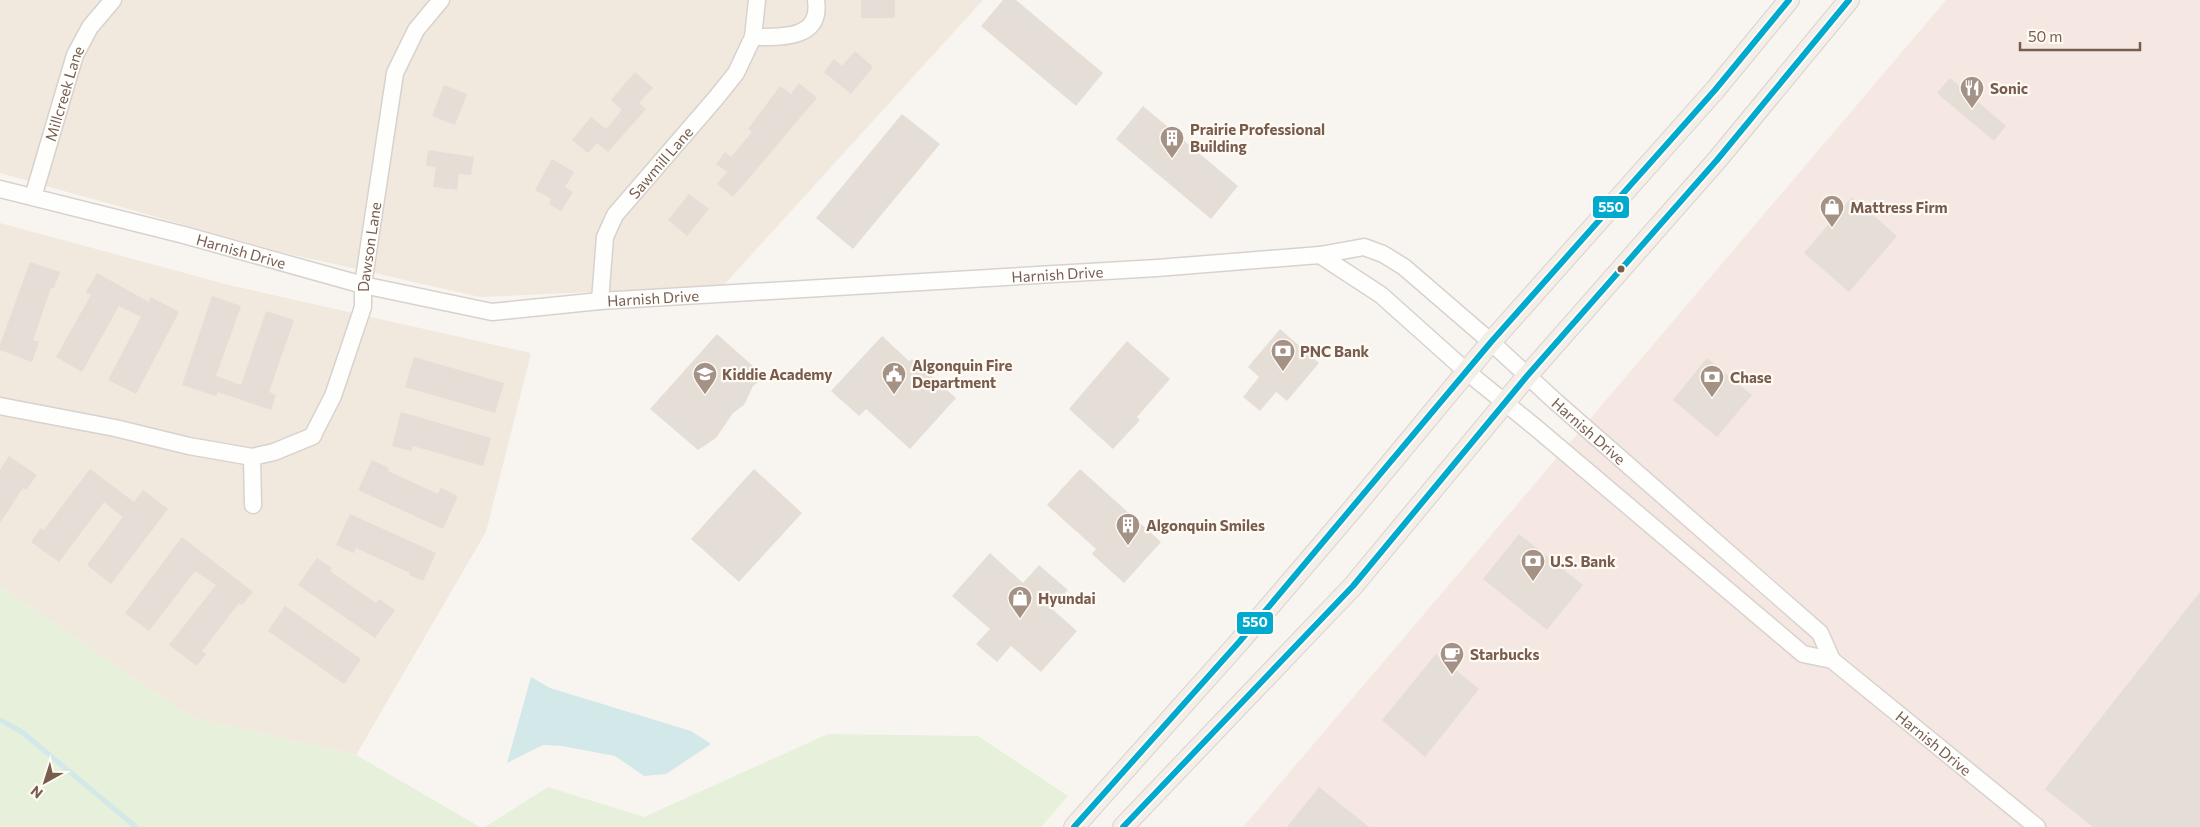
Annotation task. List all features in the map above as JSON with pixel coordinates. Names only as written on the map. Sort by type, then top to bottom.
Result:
[{"type":"main road","points":[[1074,827],[1240,641],[1356,505],[1466,371],[1715,90],[1789,0]]},
{"type":"main road","points":[[1123,827],[1352,586],[1527,376],[1717,160],[1849,0]]},
{"type":"street","name":"Millcreek Lane","points":[[33,197],[75,56],[90,27],[113,0]]},
{"type":"street","name":"Dawson Lane","points":[[0,406],[115,428],[189,446],[252,457],[274,452],[313,436],[333,396],[363,307],[363,285],[395,73],[416,30],[441,0]]},
{"type":"street","name":"Sawmill Lane","points":[[600,301],[605,237],[614,215],[736,73],[753,37],[757,0]]},
{"type":"street","points":[[753,37],[791,36],[801,33],[809,26],[814,17],[816,0]]},
{"type":"street","name":"Harnish Drive","points":[[0,189],[184,234],[363,285],[492,312],[600,301],[1158,268],[1320,255],[1364,247],[1383,254],[1404,267],[1820,633],[1832,660],[2037,827]]},
{"type":"street","name":"Harnish Drive","points":[[1320,255],[1381,295],[1504,404],[1535,427],[1803,654],[1832,660]]},
{"type":"street","points":[[252,457],[253,505]]},
{"type":"shaded area","points":[[0,0],[983,0],[723,286],[480,297],[281,252],[0,173]]},
{"type":"shaded area","points":[[1946,0],[2200,0],[2200,827],[1243,827]]},
{"type":"shaded area","points":[[0,223],[229,285],[531,353],[486,532],[356,755],[191,717],[0,586]]},
{"type":"shaded area","points":[[531,677],[550,688],[691,731],[711,744],[666,774],[644,776],[615,756],[562,746],[543,745],[507,763]]},
{"type":"green space","points":[[0,586],[191,717],[356,755],[480,827],[0,827]]},
{"type":"green space","points":[[828,734],[978,736],[1068,796],[1041,827],[485,827],[548,787],[644,817]]},
{"type":"building","points":[[861,0],[895,0],[895,18],[861,18]]},
{"type":"building","points":[[1003,0],[1016,0],[1103,73],[1076,106],[981,26]]},
{"type":"building","points":[[855,51],[873,67],[851,94],[824,72],[834,59],[842,66]]},
{"type":"building","points":[[635,72],[653,88],[639,103],[646,109],[608,152],[597,143],[588,153],[572,140],[591,117],[606,129],[622,110],[611,100]]},
{"type":"building","name":"Sonic","points":[[1950,78],[2006,126],[1994,141],[1937,93]]},
{"type":"building","points":[[799,83],[817,98],[733,197],[717,184],[727,172],[716,164],[725,152],[731,157],[752,132],[748,129],[780,86],[791,94]]},
{"type":"building","points":[[444,85],[467,94],[455,125],[432,116]]},
{"type":"building","name":"Prairie Professional Building","points":[[1143,106],[1238,186],[1211,219],[1116,139]]},
{"type":"building","points":[[902,114],[940,144],[853,249],[816,218]]},
{"type":"building","points":[[428,150],[474,157],[471,175],[459,174],[457,190],[433,187],[436,167],[426,166]]},
{"type":"building","points":[[552,159],[574,172],[565,187],[573,192],[561,211],[549,204],[551,199],[535,190]]},
{"type":"building","points":[[689,194],[709,209],[687,236],[668,220]]},
{"type":"building","points":[[1852,197],[1897,236],[1849,292],[1804,253]]},
{"type":"building","points":[[30,262],[60,272],[54,288],[51,288],[33,340],[39,342],[32,362],[0,350],[0,345]]},
{"type":"building","points":[[97,273],[149,302],[151,297],[179,312],[136,394],[108,380],[141,317],[119,306],[82,372],[56,357],[91,295],[86,292]]},
{"type":"building","points":[[212,296],[241,306],[216,376],[241,385],[266,311],[294,320],[269,392],[276,395],[271,410],[218,392],[216,396],[182,385]]},
{"type":"building","name":"PNC Bank","points":[[1280,329],[1319,363],[1287,401],[1276,392],[1260,411],[1243,397],[1259,377],[1248,367]]},
{"type":"building","name":"Kiddie Academy","points":[[717,334],[765,377],[753,386],[744,405],[733,413],[716,438],[698,450],[650,409]]},
{"type":"building","name":"Algonquin Fire Department","points":[[882,336],[909,361],[912,359],[956,398],[910,449],[866,409],[859,416],[831,391]]},
{"type":"building","points":[[1127,341],[1170,379],[1137,417],[1140,420],[1113,449],[1069,409]]},
{"type":"building","points":[[414,357],[504,383],[495,413],[405,387]]},
{"type":"building","name":"Chase","points":[[1707,358],[1752,395],[1717,437],[1673,400]]},
{"type":"building","points":[[401,412],[491,438],[483,466],[413,446],[411,451],[392,446]]},
{"type":"building","points":[[9,456],[37,475],[26,490],[23,488],[0,523],[0,470]]},
{"type":"building","points":[[372,460],[389,468],[388,471],[438,494],[441,488],[458,496],[443,529],[358,490]]},
{"type":"building","points":[[90,469],[134,502],[143,490],[168,509],[111,584],[87,565],[123,517],[104,502],[59,562],[31,542],[41,528],[44,530]]},
{"type":"building","points":[[754,469],[802,513],[739,582],[691,539]]},
{"type":"building","points":[[1080,469],[1161,542],[1124,583],[1092,554],[1096,549],[1047,505]]},
{"type":"building","points":[[350,514],[436,553],[423,581],[356,548],[354,553],[336,545]]},
{"type":"building","name":"U.S. Bank","points":[[1519,534],[1583,585],[1547,630],[1483,579]]},
{"type":"building","points":[[182,537],[253,592],[242,605],[239,603],[202,651],[206,654],[197,666],[169,645],[216,585],[195,571],[149,631],[125,613]]},
{"type":"building","name":"Hyundai","points":[[990,553],[1023,583],[1039,565],[1068,590],[1051,608],[1077,631],[1041,672],[1011,646],[997,662],[976,644],[990,629],[952,596]]},
{"type":"building","points":[[317,558],[332,568],[330,571],[376,603],[379,599],[395,610],[375,638],[298,585]]},
{"type":"building","points":[[2200,592],[2200,827],[2093,827],[2045,789]]},
{"type":"building","points":[[285,606],[361,659],[344,684],[268,631]]},
{"type":"building","points":[[1436,654],[1479,689],[1425,757],[1382,720]]},
{"type":"building","points":[[1319,787],[1369,827],[1287,827]]},
{"type":"waterway","points":[[0,720],[22,732],[136,827]]},
{"type":"transit line","name":"550","points":[[1074,827],[1240,641],[1491,342],[1715,90],[1789,0]]},
{"type":"transit line","name":"550","points":[[1123,827],[1353,586],[1527,376],[1717,160],[1849,0]]},
{"type":"place","name":"Sonic","points":[[1972,109]]},
{"type":"place","name":"Prairie Professional Building","points":[[1172,159]]},
{"type":"place","name":"Mattress Firm","points":[[1832,228]]},
{"type":"place","name":"PNC Bank","points":[[1283,372]]},
{"type":"place","name":"Kiddie Academy","points":[[705,395]]},
{"type":"place","name":"Algonquin Fire Department","points":[[894,395]]},
{"type":"place","name":"Chase","points":[[1712,398]]},
{"type":"place","name":"Algonquin Smiles","points":[[1128,546]]},
{"type":"place","name":"U.S. Bank","points":[[1533,582]]},
{"type":"place","name":"Hyundai","points":[[1020,619]]},
{"type":"place","name":"Starbucks","points":[[1452,675]]}]
